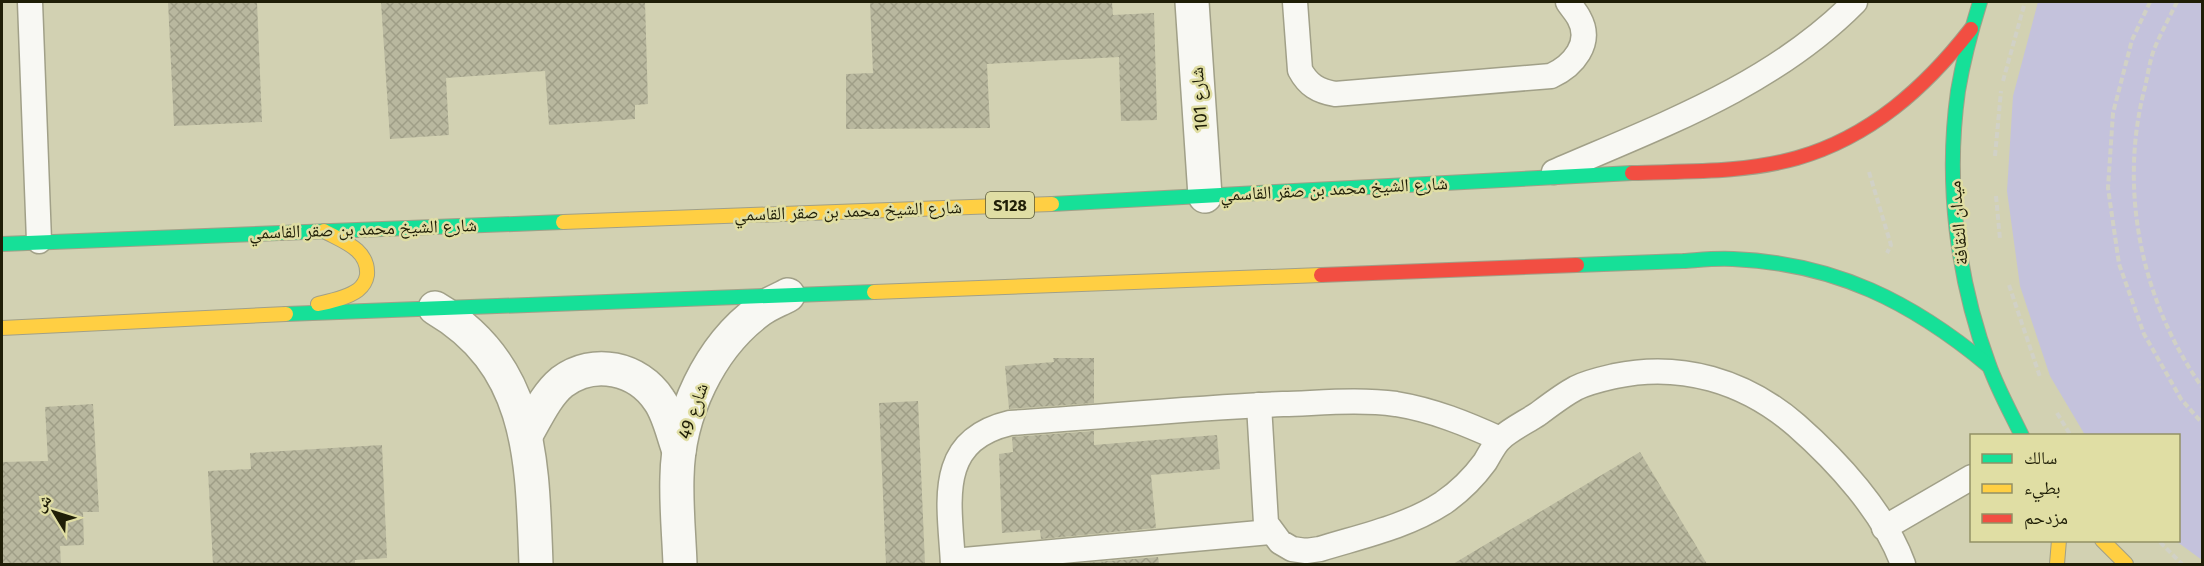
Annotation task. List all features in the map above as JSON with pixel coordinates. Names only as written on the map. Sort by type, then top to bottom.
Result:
[{"type":"main road","name":"ميدان الثقافة","points":[[1980,2],[1971,29],[1955,114],[1953,199],[1964,284],[1989,366],[2022,434]]},
{"type":"main road","name":"شارع الشيخ محمد بن صقر القاسمي","points":[[2,244],[1120,201],[1724,169],[1761,165],[1797,158],[1832,146],[1865,130],[1924,86],[1949,59],[1971,29]]},
{"type":"main road","points":[[281,314],[354,293],[363,285],[368,274],[361,253],[324,231]]},
{"type":"main road","points":[[2,328],[281,314],[1732,259],[1779,263],[1826,273],[1870,288],[1913,310],[1952,335],[1989,366]]},
{"type":"main road","points":[[2057,564],[2059,542]]},
{"type":"main road","points":[[2104,542],[2126,564]]},
{"type":"street","name":"شارع 101","points":[[1192,2],[1205,196]]},
{"type":"street","name":"شارع 49","points":[[680,564],[677,477],[679,451],[687,418],[698,388],[715,358],[735,332],[760,309],[788,295]]},
{"type":"street","points":[[435,308],[457,321],[477,339],[494,361],[515,401],[526,435],[531,469],[536,564]]},
{"type":"street","points":[[526,435],[546,400],[562,382],[581,371],[604,368],[627,372],[646,384],[661,401],[679,451]]},
{"type":"lane","points":[[30,2],[39,241]]},
{"type":"lane","points":[[1295,2],[1300,70],[1313,87],[1335,94],[1551,76],[1571,64],[1578,55],[1582,43],[1580,20],[1568,2]]},
{"type":"lane","points":[[1540,178],[1698,109],[1749,83],[1796,53],[1855,2]]},
{"type":"lane","points":[[1259,405],[1266,523],[1270,532],[1280,542],[1292,549],[1306,551],[1320,549],[1403,524],[1445,501],[1466,483],[1500,439],[1576,388],[1629,373],[1684,372],[1711,378],[1762,399],[1818,444],[1842,470],[1884,528],[1903,564]]},
{"type":"lane","points":[[1270,532],[953,563],[949,484],[960,455],[970,443],[996,427],[1010,423],[1259,405],[1360,401],[1396,404],[1432,413],[1467,424],[1500,439]]},
{"type":"lane","points":[[1884,528],[1970,478]]},
{"type":"path","points":[[1995,162],[2001,87],[2025,2]]},
{"type":"path","points":[[2150,2],[2132,40],[2113,113],[2108,188],[2119,264],[2144,334],[2181,399],[2202,423]]},
{"type":"path","points":[[2177,2],[2154,48],[2137,117],[2133,188],[2142,258],[2166,325],[2202,387]]},
{"type":"path","points":[[1854,135],[1870,176],[1891,245],[1870,288]]},
{"type":"path","points":[[1995,185],[2001,244]]},
{"type":"path","points":[[2006,279],[2042,385]]},
{"type":"path","points":[[2052,406],[2070,434]]},
{"type":"path","points":[[2161,542],[2182,564]]},
{"type":"shaded area","points":[[2038,2],[2202,2],[2202,560],[2177,542],[2180,542],[2180,434],[2084,434],[2050,376],[2020,286],[2007,191],[2013,96]]},
{"type":"building","points":[[168,2],[257,2],[262,122],[174,126]]},
{"type":"building","points":[[381,2],[645,2],[648,104],[635,105],[635,119],[549,125],[545,71],[446,78],[449,135],[390,139]]},
{"type":"building","points":[[870,2],[1112,2],[1113,15],[1154,13],[1157,120],[1121,121],[1119,57],[987,64],[990,128],[846,129],[846,74],[873,73]]},
{"type":"building","points":[[1053,358],[1094,358],[1094,403],[1009,409],[1005,366],[1054,362]]},
{"type":"building","points":[[918,401],[925,564],[886,564],[879,403]]},
{"type":"building","points":[[93,404],[99,512],[83,512],[84,545],[60,546],[61,564],[2,564],[2,462],[48,461],[45,407]]},
{"type":"building","points":[[1094,431],[1094,445],[1217,435],[1220,469],[1151,475],[1156,528],[1041,539],[1040,530],[1002,533],[999,454],[1013,452],[1012,437]]},
{"type":"building","points":[[382,445],[387,558],[355,560],[355,564],[213,564],[208,471],[251,469],[250,453]]},
{"type":"building","points":[[1640,452],[1707,564],[1453,564]]},
{"type":"building","points":[[1158,557],[1159,564],[1071,564]]},
{"type":"traffic: fast","points":[[1980,2],[1962,69],[1954,126],[1954,195],[1957,230],[1962,264],[1978,332],[1996,383],[2021,434]]},
{"type":"traffic: fast","points":[[1052,204],[1632,173]]},
{"type":"traffic: fast","points":[[2,244],[563,222]]},
{"type":"traffic: fast","points":[[1577,265],[1727,259],[1770,262],[1805,268],[1839,278],[1901,305],[1960,343],[1989,366]]},
{"type":"traffic: fast","points":[[286,314],[874,292]]},
{"type":"traffic: slow","points":[[563,222],[1052,204]]},
{"type":"traffic: slow","points":[[318,304],[354,293],[363,285],[367,275],[364,259],[359,252],[346,242],[324,231]]},
{"type":"traffic: slow","points":[[874,292],[1321,275]]},
{"type":"traffic: slow","points":[[2,328],[286,314]]},
{"type":"traffic: slow","points":[[2057,564],[2059,542]]},
{"type":"traffic: slow","points":[[2104,542],[2126,564]]},
{"type":"traffic: jam","points":[[1632,173],[1756,166],[1777,163],[1824,149],[1872,124],[1894,108],[1935,71],[1971,29]]},
{"type":"traffic: jam","points":[[1321,275],[1577,265]]}]
